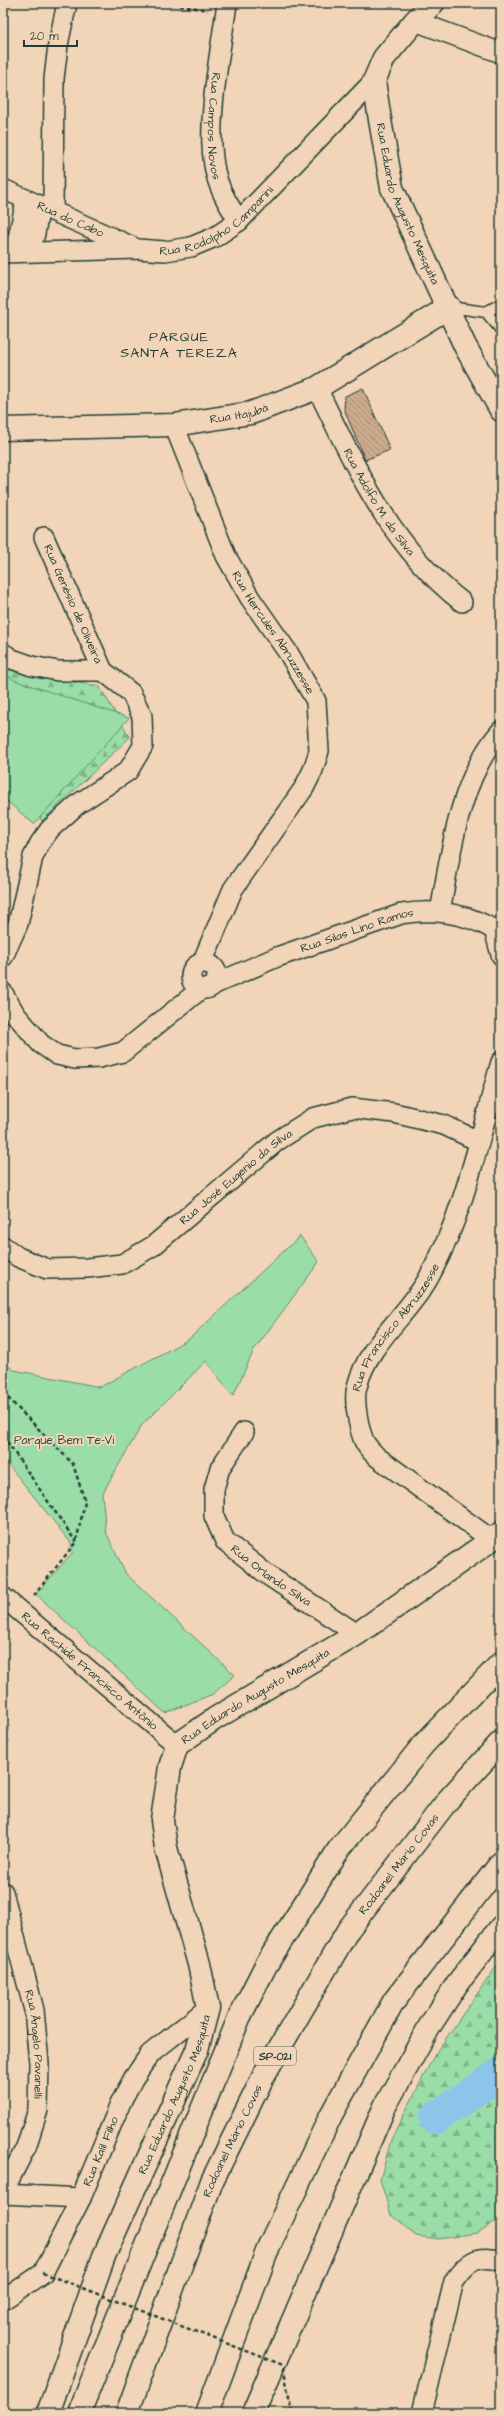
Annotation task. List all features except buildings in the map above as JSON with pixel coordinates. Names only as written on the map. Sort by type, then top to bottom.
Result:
[{"type":"main road","points":[[374,81],[384,58],[415,21],[433,3]]},
{"type":"main road","name":"Rua Eduardo Augusto Mesquita","points":[[374,81],[392,188],[449,307],[465,346],[501,410]]},
{"type":"main road","name":"Rua Itajubá","points":[[3,429],[174,425],[251,413],[317,388],[449,307]]},
{"type":"main road","name":"Rua Eduardo Augusto Mesquita","points":[[48,2413],[104,2256],[197,2050],[208,2008],[199,1964],[166,1848],[162,1820],[170,1767],[177,1745],[216,1718],[357,1634],[496,1537]]},
{"type":"main road","points":[[79,2413],[239,2018],[266,1965],[339,1848],[424,1745],[501,1663]]},
{"type":"main road","name":"Rodoanel Mário Covas","points":[[126,2413],[212,2181],[265,2073],[348,1930],[448,1800],[501,1742]]},
{"type":"main road","points":[[207,2413],[270,2246],[331,2115],[394,2001],[501,1863]]},
{"type":"main road","points":[[254,2413],[385,2106],[431,2024],[457,1984],[501,1926]]},
{"type":"street","points":[[14,252],[35,234],[40,205],[58,45],[67,3]]},
{"type":"street","name":"Rua Campos Novos","points":[[227,8],[215,94],[214,165],[223,197],[239,221]]},
{"type":"street","points":[[415,21],[501,53]]},
{"type":"street","name":"Rua Rodolpho Camparini","points":[[14,252],[137,249],[165,251],[191,247],[215,237],[239,221],[374,81]]},
{"type":"street","name":"Rua do Cabo","points":[[3,189],[137,249]]},
{"type":"street","name":"Rua Adolfo M. da Silva","points":[[317,388],[363,481],[389,525],[436,582],[462,602]]},
{"type":"street","name":"Rua Hercules Abruzzesse","points":[[174,425],[226,556],[250,598],[290,654],[316,701],[319,724],[319,751],[313,770],[304,788],[233,889],[202,963],[208,963],[215,968],[217,979],[208,986]]},
{"type":"street","name":"Rua Genésio de Oliveira","points":[[44,537],[103,671]]},
{"type":"street","points":[[3,653],[12,659],[32,666],[58,671],[103,671],[131,693],[142,716],[143,746],[128,771],[78,804],[50,829],[40,843],[33,857],[18,924],[3,957]]},
{"type":"street","points":[[440,912],[455,833],[466,798],[477,768],[501,731]]},
{"type":"street","name":"Rua Silas Lino Ramos","points":[[3,993],[16,1015],[40,1044],[57,1055],[75,1059],[99,1058],[123,1052],[208,986],[277,957],[401,914],[421,911],[440,912],[464,917],[497,932]]},
{"type":"street","points":[[497,932],[501,955]]},
{"type":"street","name":"Rua Francisco Abruzzesse","points":[[496,1537],[376,1457],[365,1443],[358,1417],[356,1388],[367,1361],[428,1279],[449,1235],[467,1184],[501,1062]]},
{"type":"street","name":"Rua José Eugenio da Silva","points":[[3,1246],[18,1257],[47,1269],[86,1268],[122,1264],[153,1246],[277,1141],[313,1118],[352,1108],[394,1113],[444,1125],[478,1141]]},
{"type":"street","name":"Rua Orlando Silva","points":[[244,1432],[220,1468],[214,1489],[214,1516],[225,1541],[269,1576],[357,1634]]},
{"type":"street","name":"Rua Rachide Francisco Antônio","points":[[3,1597],[177,1745]]},
{"type":"street","name":"Rua Ângelo Pavanelli","points":[[3,1892],[34,2010],[39,2063],[38,2110],[26,2146],[3,2193]]},
{"type":"street","name":"Rua Kalil Filho","points":[[3,2300],[43,2272],[81,2198],[133,2079],[150,2054],[208,2008]]},
{"type":"street","points":[[3,2193],[81,2198]]},
{"type":"street","points":[[422,2413],[454,2281],[465,2265],[478,2259],[501,2261]]},
{"type":"lane","points":[[449,307],[486,312],[501,304]]},
{"type":"lane","points":[[486,312],[501,330]]},
{"type":"path","points":[[166,3],[227,8]]},
{"type":"path","points":[[3,1393],[73,1464],[85,1502],[76,1542],[20,1613]]},
{"type":"path","points":[[3,1436],[76,1542]]},
{"type":"path","points":[[43,2272],[283,2365],[292,2413]]},
{"type":"green space","points":[[3,668],[38,677],[99,686],[130,737],[42,821],[32,804],[3,791]]},
{"type":"green space","points":[[3,672],[14,680],[129,718],[34,824],[3,798]]},
{"type":"green space","name":"Parque Bem Te-Vi","points":[[300,1236],[319,1262],[254,1350],[233,1396],[206,1361],[142,1425],[102,1494],[106,1532],[126,1574],[235,1675],[213,1694],[165,1713],[36,1594],[73,1552],[71,1543],[3,1458],[3,1362],[14,1370],[100,1387],[189,1339]]},
{"type":"green space","points":[[501,1960],[501,2218],[477,2233],[439,2239],[416,2236],[391,2215],[380,2180],[391,2140],[435,2054]]},
{"type":"waterway","points":[[435,2118],[501,2073]]},
{"type":"district","name":"PARQUE SANTA TEREZA","points":[[179,346]]}]
